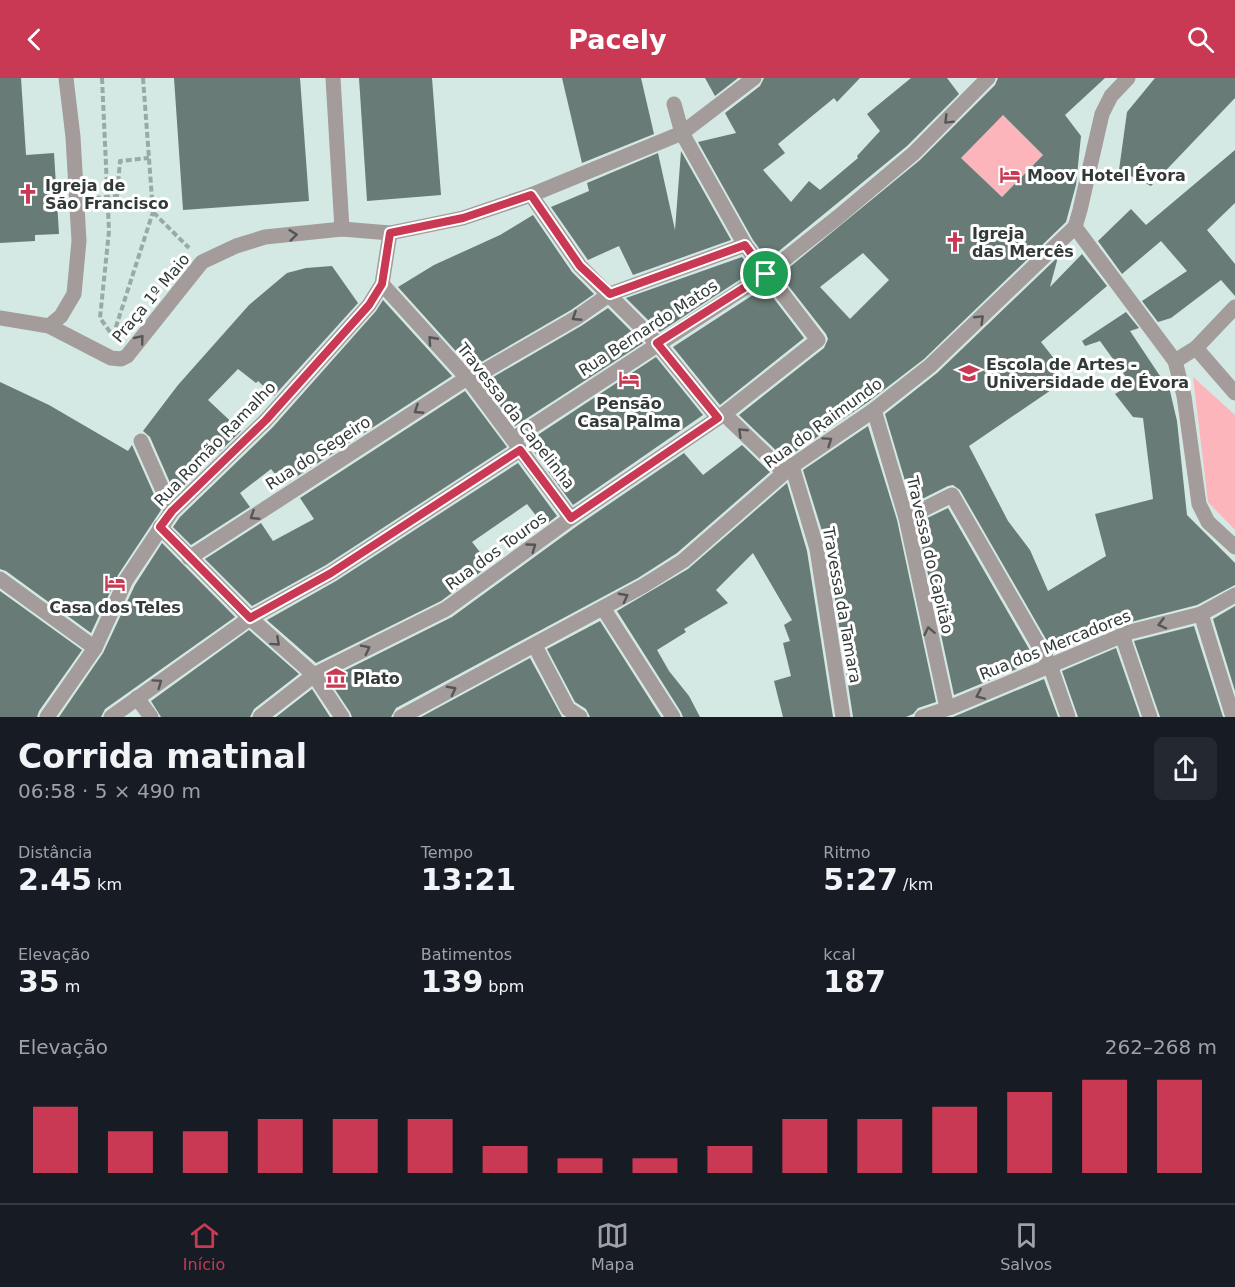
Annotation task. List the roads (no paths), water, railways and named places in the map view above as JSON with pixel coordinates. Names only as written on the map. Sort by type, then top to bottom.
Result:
[{"type":"street","points":[[49,326],[61,316],[74,294],[79,241],[73,137],[66,78]]},
{"type":"street","points":[[333,78],[342,229],[390,233],[463,218],[531,195],[682,133],[754,78]]},
{"type":"street","name":"Rua Bernardo Matos","points":[[111,717],[250,618],[331,573],[517,444],[657,343],[766,274],[914,153],[988,78]]},
{"type":"street","points":[[1128,78],[1111,96],[1102,114],[1075,227],[1175,361],[1184,396],[1199,504],[1208,522],[1235,547]]},
{"type":"street","points":[[674,104],[682,133],[745,245],[766,274]]},
{"type":"street","points":[[531,195],[580,266],[657,343],[721,416],[788,469]]},
{"type":"street","name":"Rua do Raimundo","points":[[401,717],[535,646],[683,561],[788,469],[874,410],[930,366],[1075,227]]},
{"type":"street","name":"Praça 1º Maio","points":[[0,318],[49,326],[111,358],[121,359],[127,356],[202,262],[236,246],[265,237],[342,229]]},
{"type":"street","name":"Rua Romão Ramalho","points":[[47,717],[95,648],[126,580],[172,511],[266,420],[369,305],[382,284],[390,233]]},
{"type":"street","name":"Rua do Segeiro","points":[[189,558],[468,379],[576,318],[610,294],[745,245]]},
{"type":"street","name":"Rua dos Touros","points":[[260,717],[314,675],[446,609],[571,518],[721,416],[818,340],[766,274]]},
{"type":"street","name":"Travessa da Capelinha","points":[[382,284],[468,379],[571,518]]},
{"type":"street","points":[[1175,361],[1196,348],[1235,307]]},
{"type":"street","points":[[1196,348],[1235,393]]},
{"type":"street","name":"Travessa do Capitão","points":[[874,410],[906,518],[942,712]]},
{"type":"street","points":[[141,441],[172,511]]},
{"type":"street","name":"Travessa da Tamara","points":[[788,469],[817,549],[843,717]]},
{"type":"street","points":[[906,518],[952,495],[1050,665],[1068,717]]},
{"type":"street","points":[[160,527],[250,618],[314,675],[342,717]]},
{"type":"street","points":[[0,579],[95,648]]},
{"type":"street","name":"Rua dos Mercadores","points":[[922,717],[942,712],[1122,635],[1201,614],[1235,595]]},
{"type":"street","points":[[603,608],[673,717]]},
{"type":"street","points":[[1201,614],[1233,717]]},
{"type":"street","points":[[1122,635],[1150,717]]},
{"type":"street","points":[[535,646],[568,709],[580,717]]},
{"type":"street","points":[[137,698],[152,717]]},
{"type":"place","name":"Moov Hotel Évora","points":[[1010,175]]},
{"type":"place","name":"Igreja de São Francisco","points":[[28,194]]},
{"type":"place","name":"Igreja das Mercês","points":[[955,242]]},
{"type":"place","name":"Escola de Artes - Universidade de Évora","points":[[969,373]]},
{"type":"place","name":"Pensão Casa Palma","points":[[629,379]]},
{"type":"place","name":"Casa dos Teles","points":[[115,583]]},
{"type":"place","name":"Plato","points":[[336,678]]}]
